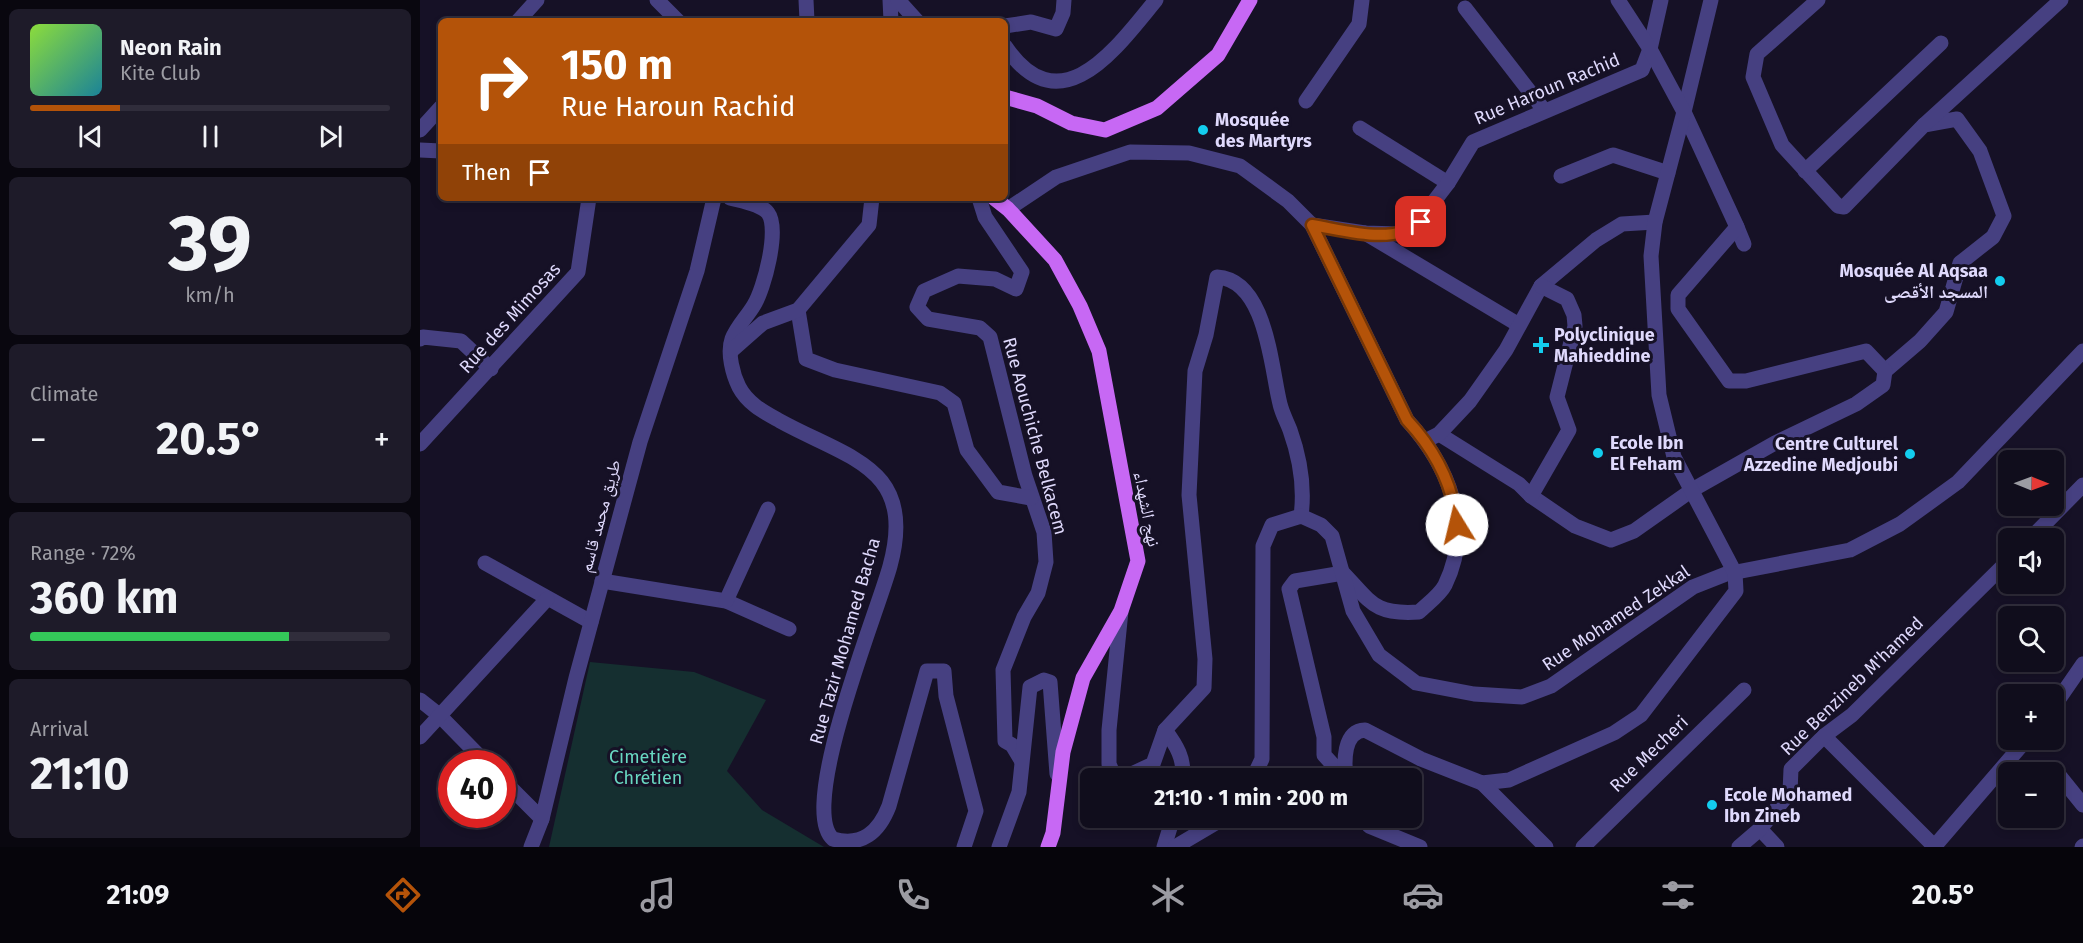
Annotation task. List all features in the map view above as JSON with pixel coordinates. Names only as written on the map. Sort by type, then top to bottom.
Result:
[{"type":"main road","points":[[1008,98],[1036,106],[1071,123],[1105,130],[1157,108],[1218,55],[1250,0]]},
{"type":"main road","name":"نهج الشهداء","points":[[998,201],[1055,260],[1080,306],[1099,351],[1138,561],[1121,611],[1083,678],[1063,752],[1053,833],[1048,847]]},
{"type":"street","points":[[521,18],[537,0]]},
{"type":"street","points":[[657,0],[675,18]]},
{"type":"street","points":[[806,0],[807,18]]},
{"type":"street","points":[[890,0],[891,18]]},
{"type":"street","points":[[898,0],[914,18]]},
{"type":"street","points":[[1008,26],[1031,22],[1056,29],[1063,13],[1064,0]]},
{"type":"street","points":[[1008,50],[1017,64],[1043,78],[1064,81],[1094,68],[1114,52],[1156,0]]},
{"type":"street","points":[[1306,101],[1359,24],[1362,0]]},
{"type":"street","points":[[1618,0],[1650,49],[1684,111],[1744,244]]},
{"type":"street","name":"Rue Haroun Rachid","points":[[1312,225],[1365,233],[1398,234],[1413,229],[1448,183],[1473,142],[1642,70],[1650,49],[1661,0]]},
{"type":"street","points":[[1482,783],[1509,780],[1564,757],[1614,733],[1641,716],[1736,591],[1735,573],[1674,457],[1659,395],[1650,256],[1655,222],[1711,0]]},
{"type":"street","points":[[1818,0],[1757,54],[1753,77],[1782,145],[1838,206],[1844,207],[1924,125],[2061,0]]},
{"type":"street","points":[[1465,8],[1544,110]]},
{"type":"street","points":[[1805,171],[1941,43]]},
{"type":"street","points":[[420,130],[438,110]]},
{"type":"street","points":[[1008,209],[1056,177],[1130,152],[1189,153],[1240,166],[1288,201],[1312,225],[1407,420],[1432,437],[1519,484],[1531,496],[1575,526],[1611,540],[1634,531],[1692,490],[1775,443],[1856,404],[1883,385],[1885,371],[1920,340],[1946,312],[1960,263],[1993,237],[2004,216],[1980,151],[1957,119],[1924,125]]},
{"type":"street","points":[[1360,128],[1448,183]]},
{"type":"street","points":[[420,150],[438,151]]},
{"type":"street","points":[[1561,176],[1613,155],[1668,173]]},
{"type":"street","name":"Rue des Mimosas","points":[[420,444],[578,272],[589,201]]},
{"type":"street","name":"طريق محمد قاسم","points":[[531,847],[542,819],[591,622],[640,442],[697,271],[713,201]]},
{"type":"street","name":"Rue Tazir Mohamed Bacha","points":[[740,201],[762,208],[768,214],[772,232],[763,286],[732,340],[734,378],[742,393],[757,409],[808,437],[860,460],[879,477],[892,500],[896,520],[896,540],[890,568],[844,701],[833,746],[825,817],[828,834],[833,839],[853,843],[862,841],[884,820],[927,672],[944,671],[946,696],[976,811],[964,847]]},
{"type":"street","points":[[731,351],[763,323],[798,310],[868,225],[872,201]]},
{"type":"street","name":"Rue Aouchiche Belkacem","points":[[980,201],[985,217],[1022,272],[1016,289],[995,279],[958,276],[924,291],[917,307],[927,319],[980,328],[990,337],[1031,498],[1044,532],[1046,562],[1038,593],[1024,617],[1003,670],[1005,741],[1012,745],[1021,760]]},
{"type":"street","points":[[1432,437],[1470,401],[1506,350],[1541,285],[1596,240],[1622,224],[1655,222]]},
{"type":"street","points":[[1737,227],[1678,295],[1678,309],[1729,381],[1746,381],[1866,351],[1885,371]]},
{"type":"street","points":[[1365,233],[1519,325]]},
{"type":"street","points":[[1144,768],[1153,764],[1165,730],[1204,688],[1205,658],[1189,495],[1195,371],[1206,335],[1217,277],[1225,277],[1243,289],[1262,324],[1272,355],[1280,405],[1301,468],[1304,499],[1301,516],[1272,525],[1263,546],[1262,759],[1258,768]]},
{"type":"street","points":[[1531,496],[1569,430],[1557,398],[1575,326],[1572,306],[1567,299],[1541,285]]},
{"type":"street","points":[[798,310],[806,359],[836,370],[940,393],[954,403],[967,450],[998,492],[1031,498]]},
{"type":"street","points":[[420,339],[423,337],[461,341],[491,369]]},
{"type":"street","name":"Rue Mohamed Zekkal","points":[[1301,516],[1321,525],[1332,536],[1353,611],[1379,655],[1416,683],[1474,694],[1522,697],[1551,686],[1693,587],[1735,573],[1850,550],[1900,524],[1958,482],[2083,351]]},
{"type":"street","points":[[1336,768],[1324,755],[1324,737],[1289,589],[1295,581],[1343,573],[1376,608],[1396,613],[1419,612],[1444,587],[1459,546],[1455,503],[1432,437]]},
{"type":"street","points":[[2041,528],[2083,485]]},
{"type":"street","points":[[726,601],[768,509]]},
{"type":"street","points":[[485,563],[591,622]]},
{"type":"street","name":"Rue Benzineb M'hamed","points":[[1739,847],[1760,829],[1790,792],[1791,769],[1824,736],[1852,715],[1998,571]]},
{"type":"street","points":[[602,581],[726,601],[789,629]]},
{"type":"street","points":[[420,737],[547,599]]},
{"type":"street","points":[[1111,768],[1109,730],[1121,611]]},
{"type":"street","points":[[2064,692],[2083,664]]},
{"type":"street","points":[[999,847],[1019,792],[1030,687],[1044,680],[1050,682],[1058,790]]},
{"type":"street","name":"Rue Mecheri","points":[[1583,847],[1744,690]]},
{"type":"street","points":[[420,700],[439,715],[473,750]]},
{"type":"street","points":[[1165,730],[1177,746],[1184,768]]},
{"type":"street","points":[[1344,768],[1344,759],[1352,734],[1365,730],[1421,759],[1482,783],[1546,847]]},
{"type":"street","points":[[1824,736],[1935,847],[2017,750]]},
{"type":"street","points":[[2064,781],[2083,805]]},
{"type":"street","points":[[516,793],[542,819]]},
{"type":"street","points":[[1164,847],[1170,828]]},
{"type":"street","points":[[1175,847],[1207,828]]},
{"type":"street","points":[[1373,828],[1403,844],[1420,847]]},
{"type":"street","points":[[1760,829],[1777,847]]},
{"type":"green space","name":"Cimetière Chrétien","points":[[590,662],[694,672],[766,700],[727,771],[762,810],[824,847],[549,847]]},
{"type":"place","name":"Mosquée des Martyrs","points":[[1203,130]]},
{"type":"place","name":"Mosquée Al Aqsaa المسجد الأقصى","points":[[2000,281]]},
{"type":"place","name":"Polyclinique Mahieddine","points":[[1541,345]]},
{"type":"place","name":"Ecole Ibn El Feham","points":[[1598,453]]},
{"type":"place","name":"Centre Culturel Azzedine Medjoubi","points":[[1910,454]]},
{"type":"place","name":"Ecole Mohamed Ibn Zineb","points":[[1712,805]]},
{"type":"route","points":[[1421,222],[1413,229],[1398,234],[1365,233],[1312,225],[1407,420],[1426,440],[1442,469],[1455,503],[1457,525]]}]
